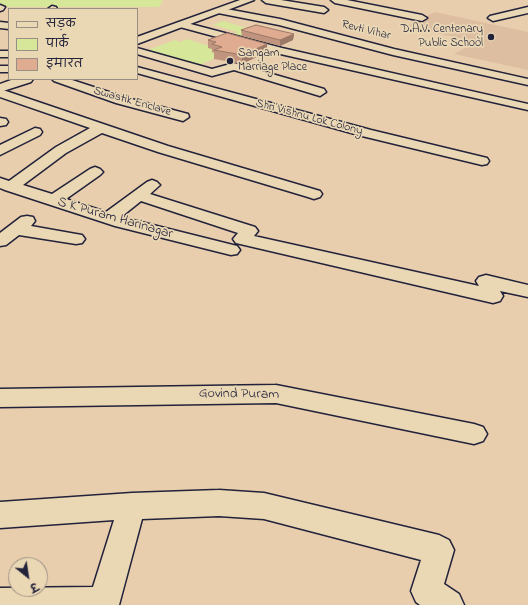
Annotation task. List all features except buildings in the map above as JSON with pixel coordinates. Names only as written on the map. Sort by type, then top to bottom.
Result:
[{"type":"main road","points":[[138,41],[249,0]]},
{"type":"main road","points":[[0,88],[24,80]]},
{"type":"street","points":[[266,0],[324,10]]},
{"type":"street","points":[[335,0],[422,18]]},
{"type":"street","points":[[493,18],[524,6]]},
{"type":"street","name":"Revti Vihar","points":[[221,11],[280,22],[392,52],[528,82]]},
{"type":"street","points":[[380,20],[397,13]]},
{"type":"street","points":[[183,25],[280,51],[525,106]]},
{"type":"street","points":[[138,51],[212,73],[234,66],[320,92]]},
{"type":"street","name":"Shri Vishnu Lok Colony","points":[[138,70],[359,131],[482,161]]},
{"type":"street","name":"Swastik Enclave","points":[[61,80],[120,100],[183,117]]},
{"type":"street","points":[[0,93],[163,149],[314,194]]},
{"type":"street","points":[[6,185],[61,150],[101,128]]},
{"type":"street","points":[[0,151],[36,132]]},
{"type":"street","points":[[53,201],[95,172]]},
{"type":"street","name":"S K Puram Harinagar","points":[[6,185],[109,218],[231,250]]},
{"type":"street","points":[[109,218],[145,190],[250,231],[242,239],[493,296],[486,281],[528,291]]},
{"type":"street","points":[[0,242],[22,225],[76,238]]},
{"type":"street","name":"Govind Puram","points":[[0,398],[276,394],[474,434]]},
{"type":"street","points":[[0,515],[132,506],[219,503],[264,506],[439,550],[427,591],[448,605]]},
{"type":"street","points":[[0,604],[104,604],[132,506]]},
{"type":"shaded area","name":"D.A.V. Centenary Public School","points":[[435,12],[528,32],[528,70],[454,54],[476,42],[406,26]]},
{"type":"green space","points":[[0,0],[163,0],[159,7],[0,7]]},
{"type":"green space","points":[[223,21],[250,29],[241,33],[280,43],[272,46],[231,36],[238,32],[213,25]]},
{"type":"green space","points":[[187,39],[212,47],[223,55],[197,66],[145,51],[175,40],[180,42]]},
{"type":"place","name":"D.A.V. Centenary Public School","points":[[491,37]]},
{"type":"place","name":"Sangam Marriage Place","points":[[230,61]]}]
